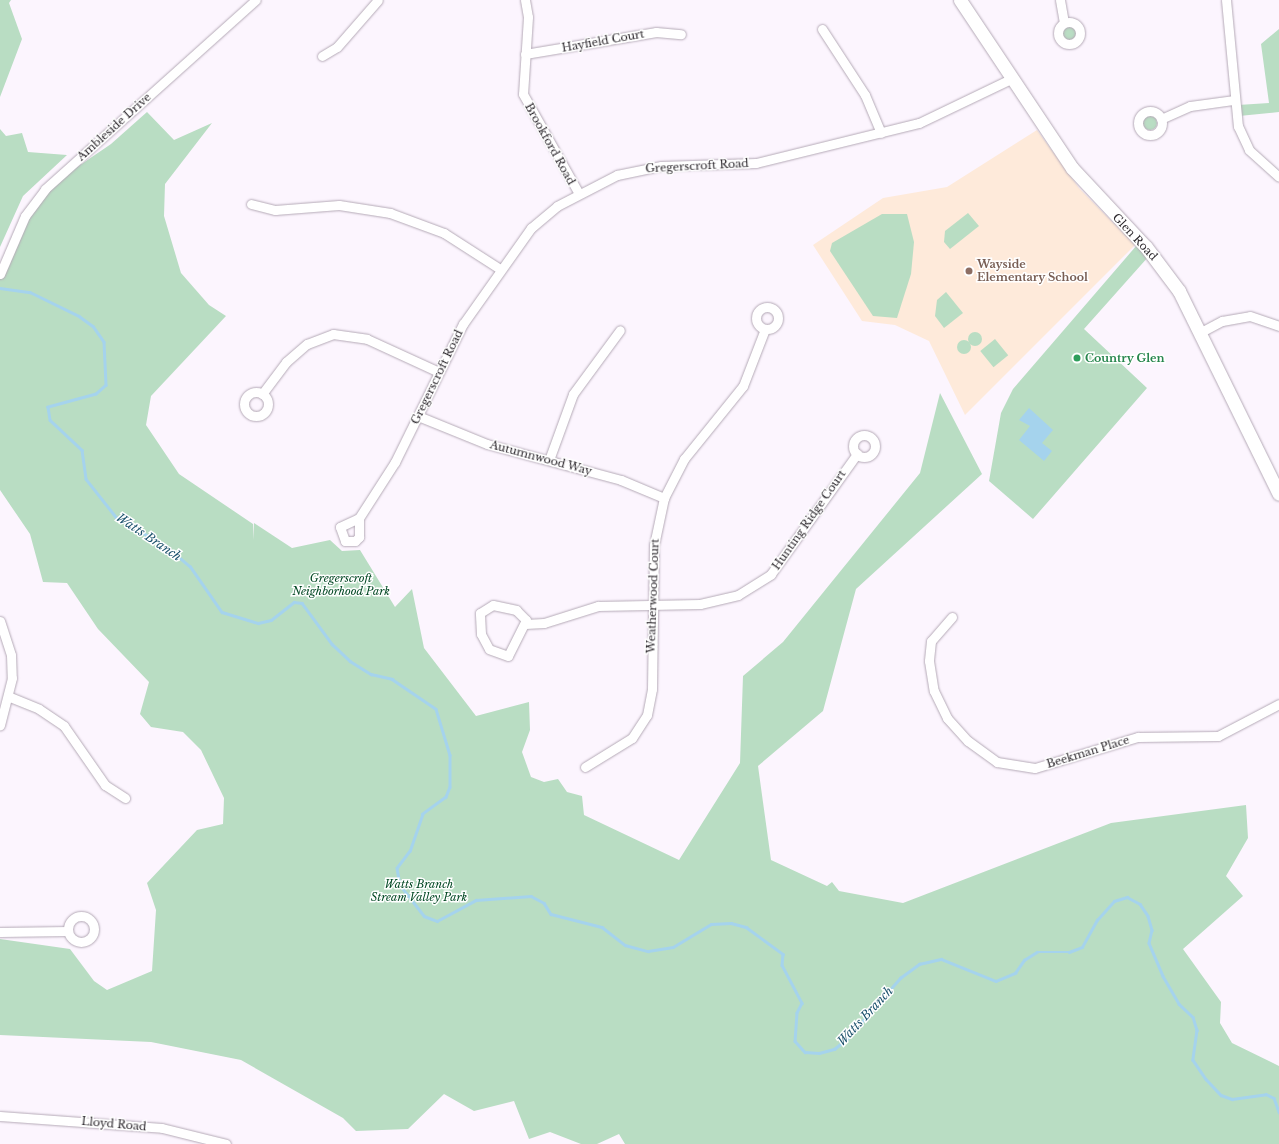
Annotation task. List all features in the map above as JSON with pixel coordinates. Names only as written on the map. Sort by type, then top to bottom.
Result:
[{"type":"main road","name":"Glen Road","points":[[960,0],[1011,79],[1072,168],[1162,266],[1201,332],[1279,494]]},
{"type":"street","name":"Ambleside Drive","points":[[0,274],[25,216],[45,189],[256,0]]},
{"type":"street","points":[[322,56],[337,47],[378,0]]},
{"type":"street","name":"Brookford Road","points":[[525,0],[525,54],[522,94],[578,192]]},
{"type":"street","points":[[1060,0],[1064,23]]},
{"type":"street","points":[[1226,0],[1233,100],[1244,142],[1279,177]]},
{"type":"street","points":[[822,29],[865,95],[881,133]]},
{"type":"street","name":"Hayfield Court","points":[[525,54],[656,32],[681,34]]},
{"type":"street","name":"Gregerscroft Road","points":[[359,518],[396,462],[437,371],[463,324],[500,269],[531,228],[578,192],[638,170],[756,163],[881,133],[944,113],[1011,79]]},
{"type":"street","points":[[1161,119],[1190,106],[1233,100]]},
{"type":"street","points":[[251,204],[274,210],[339,205],[390,214],[444,233],[500,269]]},
{"type":"street","points":[[1201,332],[1222,321],[1250,316],[1279,326]]},
{"type":"street","name":"Weatherwood Court","points":[[585,767],[632,738],[647,715],[652,689],[654,545],[664,498],[684,459],[743,386],[765,329]]},
{"type":"street","points":[[549,460],[572,394],[620,330]]},
{"type":"street","points":[[262,394],[286,362],[307,344],[333,334],[367,339],[437,371]]},
{"type":"street","name":"Autumnwood Way","points":[[418,416],[487,444],[621,480],[664,498]]},
{"type":"street","name":"Hunting Ridge Court","points":[[525,624],[544,623],[598,606],[715,602],[758,585],[780,562],[829,489],[858,454]]},
{"type":"street","points":[[493,605],[516,610],[524,616],[525,624],[514,650],[508,656],[501,656],[484,641],[478,620],[485,608],[493,605]]},
{"type":"street","name":"Beekman Place","points":[[952,617],[931,640],[929,660],[934,690],[947,718],[968,741],[997,762],[1035,768],[1138,737],[1218,736],[1279,704]]},
{"type":"street","points":[[0,621],[11,655],[10,697],[0,725]]},
{"type":"street","points":[[10,697],[40,709],[64,726],[105,785],[125,798]]},
{"type":"street","points":[[0,932],[68,931]]},
{"type":"street","name":"Lloyd Road","points":[[0,1116],[162,1128],[226,1144]]},
{"type":"shaded area","name":"Wayside Elementary School","points":[[1037,130],[1079,188],[1135,245],[965,415],[929,341],[895,325],[862,321],[813,245],[883,198],[947,187]]},
{"type":"green space","points":[[0,0],[11,0],[9,3],[22,39],[0,97]]},
{"type":"green space","points":[[1069,26],[1074,28],[1076,33],[1074,38],[1069,40],[1064,38],[1062,33],[1064,28]]},
{"type":"green space","points":[[1279,29],[1279,112],[1239,116],[1238,105],[1269,103],[1261,44]]},
{"type":"green space","name":"Watts Branch Stream Valley Park","points":[[147,112],[174,140],[212,123],[165,184],[164,216],[181,273],[209,305],[226,316],[151,396],[146,425],[179,474],[253,524],[253,540],[254,523],[292,548],[330,540],[342,551],[360,550],[395,607],[412,589],[424,648],[476,716],[529,702],[530,730],[522,752],[531,777],[544,782],[558,779],[567,792],[582,796],[584,815],[679,860],[740,763],[743,676],[783,642],[920,473],[940,393],[982,474],[856,589],[823,711],[758,766],[771,860],[827,886],[832,882],[839,891],[903,903],[1111,823],[1246,805],[1248,838],[1226,876],[1243,896],[1183,949],[1221,1002],[1220,1023],[1232,1043],[1279,1066],[1279,1144],[625,1144],[619,1134],[597,1144],[581,1144],[550,1132],[529,1139],[514,1101],[474,1111],[444,1094],[408,1129],[356,1131],[343,1118],[241,1060],[151,1042],[0,1035],[0,939],[70,949],[94,981],[107,990],[152,971],[156,910],[147,883],[197,830],[223,824],[224,798],[201,750],[183,732],[151,727],[140,714],[149,682],[98,629],[67,583],[43,582],[30,534],[0,490],[0,274],[6,259],[45,189],[111,144]]},
{"type":"green space","points":[[1150,116],[1155,118],[1157,123],[1155,128],[1150,130],[1145,128],[1143,123],[1145,118]]},
{"type":"green space","points":[[0,129],[6,136],[22,133],[28,152],[67,155],[23,196],[0,247]]},
{"type":"green space","points":[[968,213],[979,226],[950,249],[944,242],[945,231]]},
{"type":"green space","points":[[882,214],[907,214],[914,242],[911,274],[897,318],[873,316],[830,251],[832,243]]},
{"type":"green space","name":"Country Glen","points":[[1137,245],[1149,256],[1084,329],[1147,388],[1033,519],[989,481],[1001,413],[1013,389]]},
{"type":"green space","points":[[946,292],[963,313],[944,328],[935,316],[937,300]]},
{"type":"green space","points":[[972,332],[978,332],[982,336],[982,342],[978,346],[972,346],[968,342],[968,336]]},
{"type":"green space","points":[[995,339],[1008,355],[993,367],[980,351]]},
{"type":"green space","points":[[961,340],[967,340],[971,344],[971,350],[967,354],[961,354],[957,350],[957,344]]},
{"type":"water","points":[[1029,408],[1053,430],[1042,443],[1052,451],[1044,461],[1019,440],[1030,426],[1019,420]]},
{"type":"waterway","name":"Watts Branch","points":[[0,288],[30,292],[79,316],[93,326],[104,342],[106,385],[96,394],[48,407],[50,420],[82,450],[86,479],[116,517],[167,547],[190,566],[222,612],[258,623],[271,620],[294,602],[302,603],[332,644],[350,661],[371,674],[392,679],[436,709],[450,755],[450,787],[446,797],[423,814],[410,851],[397,868],[400,885],[424,916],[437,921],[476,900],[531,896],[544,903],[551,914],[602,927],[625,945],[648,951],[673,947],[711,924],[731,923],[746,927],[783,954],[782,965],[802,1003],[797,1013],[795,1041],[805,1052],[819,1053],[834,1049],[847,1039],[900,978],[919,964],[941,959],[996,981],[1015,973],[1024,960],[1037,952],[1069,952],[1082,947],[1097,920],[1114,901],[1127,897],[1140,904],[1148,916],[1152,930],[1149,943],[1163,976],[1179,1004],[1193,1017],[1197,1030],[1193,1060],[1206,1079],[1221,1095],[1232,1099],[1266,1094],[1274,1098],[1279,1112]]},
{"type":"place","name":"Wayside Elementary School","points":[[969,271]]},
{"type":"place","name":"Country Glen","points":[[1077,358]]},
{"type":"park label","name":"Gregerscroft Neighborhood Park","points":[[341,585]]}]
